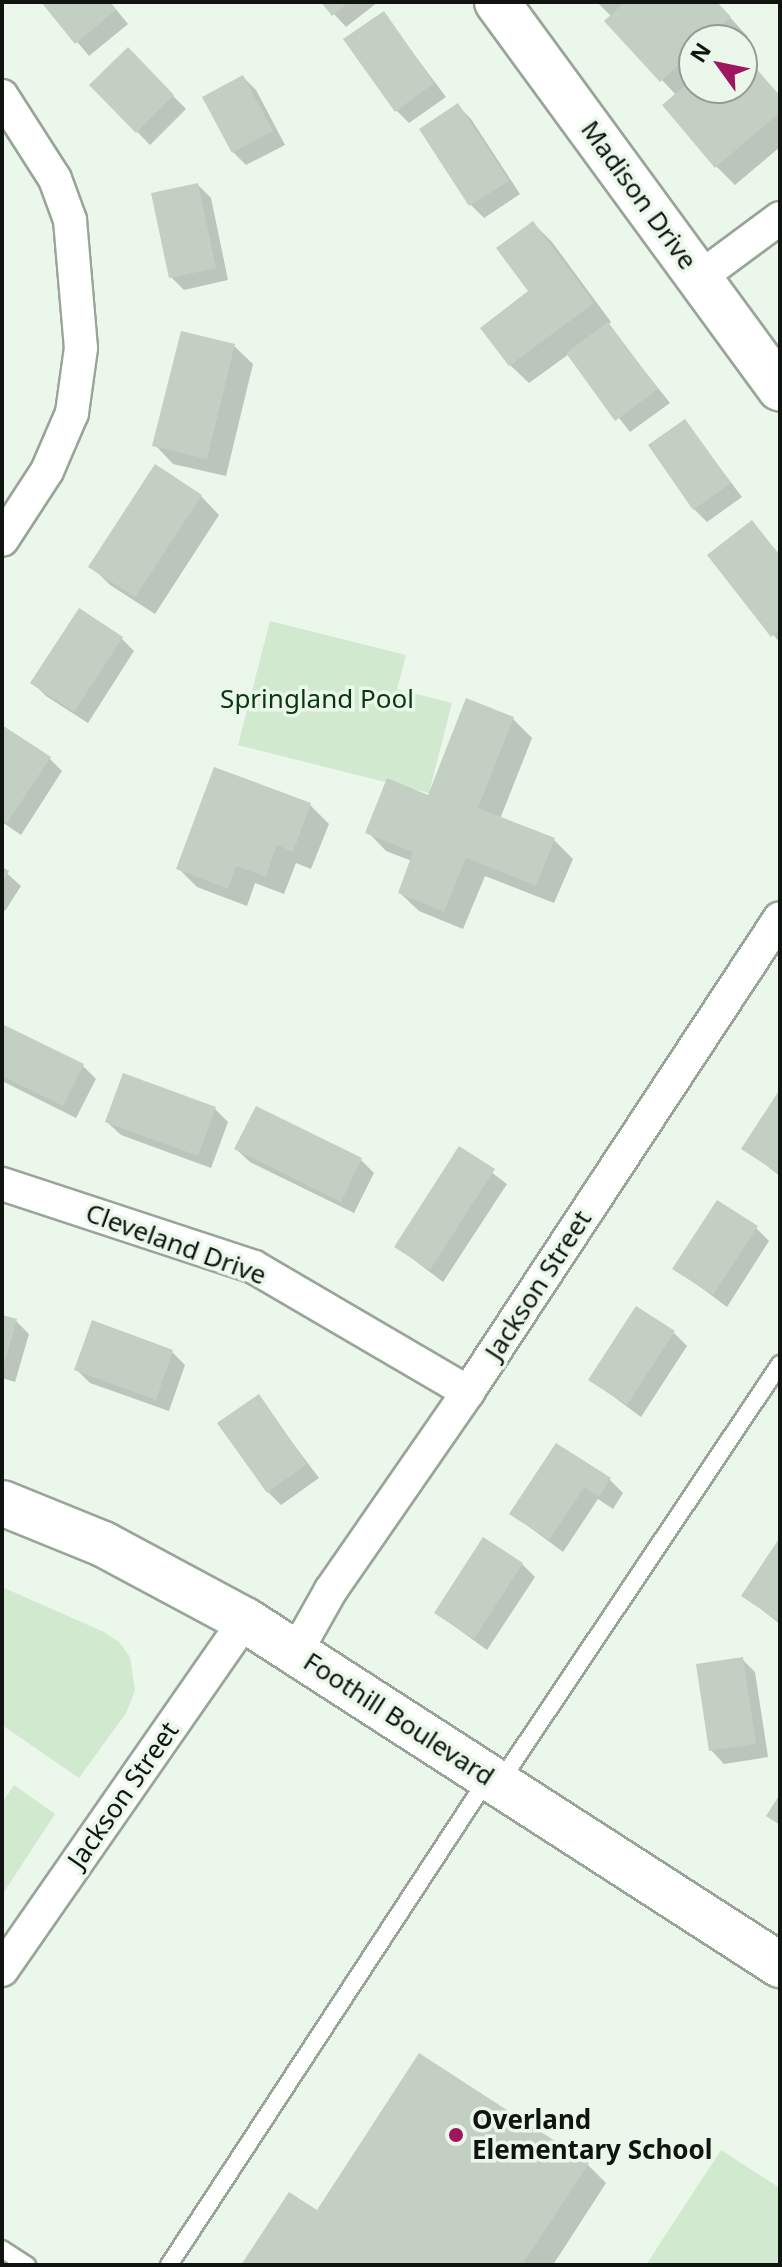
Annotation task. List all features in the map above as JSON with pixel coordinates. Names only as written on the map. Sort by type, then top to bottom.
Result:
[{"type":"main road","name":"Madison Drive","points":[[497,2],[780,389]]},
{"type":"main road","name":"Foothill Boulevard","points":[[2,1503],[103,1544],[245,1620],[780,1965]]},
{"type":"street","points":[[2,96],[55,179],[70,220],[81,348],[72,413],[47,471],[2,540]]},
{"type":"street","points":[[699,278],[780,218]]},
{"type":"street","name":"Jackson Street","points":[[296,1652],[331,1590],[468,1392],[780,918]]},
{"type":"street","name":"Cleveland Drive","points":[[2,1184],[254,1267],[468,1392]]},
{"type":"street","name":"Jackson Street","points":[[2,1970],[245,1620]]},
{"type":"lane","points":[[169,2265],[494,1780],[780,1364]]},
{"type":"lane","points":[[2,2249],[27,2265]]},
{"type":"green space","name":"Springland Pool","points":[[270,621],[406,655],[397,689],[452,703],[429,793],[238,745]]},
{"type":"green space","points":[[2,1587],[104,1632],[119,1642],[130,1657],[135,1691],[126,1713],[79,1778],[2,1725]]},
{"type":"green space","points":[[14,1785],[55,1814],[2,1895],[2,1803]]},
{"type":"green space","points":[[721,2150],[780,2188],[780,2265],[646,2265]]},
{"type":"building","points":[[41,2],[110,2],[116,10],[75,44]]},
{"type":"building","points":[[321,2],[349,2],[332,16]]},
{"type":"building","points":[[625,2],[717,2],[731,17],[723,24],[678,24],[678,66],[660,82],[604,21]]},
{"type":"building","points":[[384,11],[434,83],[395,112],[343,39]]},
{"type":"building","points":[[128,47],[174,95],[136,133],[89,85]]},
{"type":"building","points":[[758,71],[780,96],[780,112],[715,168],[662,105],[678,92],[678,104],[758,104]]},
{"type":"building","points":[[243,75],[273,131],[232,153],[202,97]]},
{"type":"building","points":[[458,103],[509,181],[469,206],[419,129]]},
{"type":"building","points":[[198,183],[216,268],[169,278],[151,193]]},
{"type":"building","points":[[533,221],[594,303],[509,366],[480,328],[528,291],[496,248]]},
{"type":"building","points":[[608,322],[658,389],[615,421],[566,353]]},
{"type":"building","points":[[181,331],[235,344],[207,459],[152,446]]},
{"type":"building","points":[[685,419],[731,483],[693,510],[648,445]]},
{"type":"building","points":[[155,464],[202,495],[135,597],[88,567]]},
{"type":"building","points":[[752,520],[780,556],[780,630],[771,637],[707,555]]},
{"type":"building","points":[[79,608],[123,637],[74,712],[30,683]]},
{"type":"building","points":[[466,698],[514,717],[478,808],[555,838],[536,886],[466,858],[444,912],[398,893],[413,852],[365,833],[387,778],[428,795]]},
{"type":"building","points":[[2,725],[51,757],[7,823],[2,820]]},
{"type":"building","points":[[214,767],[311,803],[293,852],[277,845],[266,877],[236,866],[228,889],[176,869]]},
{"type":"building","points":[[2,867],[9,871],[2,883]]},
{"type":"building","points":[[2,1024],[84,1064],[63,1106],[2,1076]]},
{"type":"building","points":[[123,1073],[216,1107],[198,1156],[105,1122]]},
{"type":"building","points":[[780,1089],[780,1174],[741,1149]]},
{"type":"building","points":[[256,1106],[362,1158],[341,1202],[234,1149]]},
{"type":"building","points":[[459,1146],[495,1169],[430,1270],[394,1247]]},
{"type":"building","points":[[717,1200],[758,1226],[713,1295],[672,1269]]},
{"type":"building","points":[[636,1306],[675,1331],[627,1405],[588,1380]]},
{"type":"building","points":[[2,1315],[17,1319],[3,1368],[2,1368]]},
{"type":"building","points":[[92,1320],[173,1350],[156,1400],[74,1370]]},
{"type":"building","points":[[259,1394],[307,1464],[267,1493],[217,1423]]},
{"type":"building","points":[[556,1443],[611,1478],[599,1497],[584,1487],[549,1540],[509,1514]]},
{"type":"building","points":[[483,1537],[523,1563],[474,1639],[434,1613]]},
{"type":"building","points":[[780,1537],[780,1622],[741,1596]]},
{"type":"building","points":[[743,1657],[756,1744],[709,1751],[696,1664]]},
{"type":"building","points":[[780,1794],[780,1825],[766,1816]]},
{"type":"building","name":"Overland Elementary School","points":[[419,2053],[589,2163],[522,2265],[241,2265],[289,2192],[317,2210]]},
{"type":"place","name":"Overland Elementary School","points":[[456,2135]]}]
